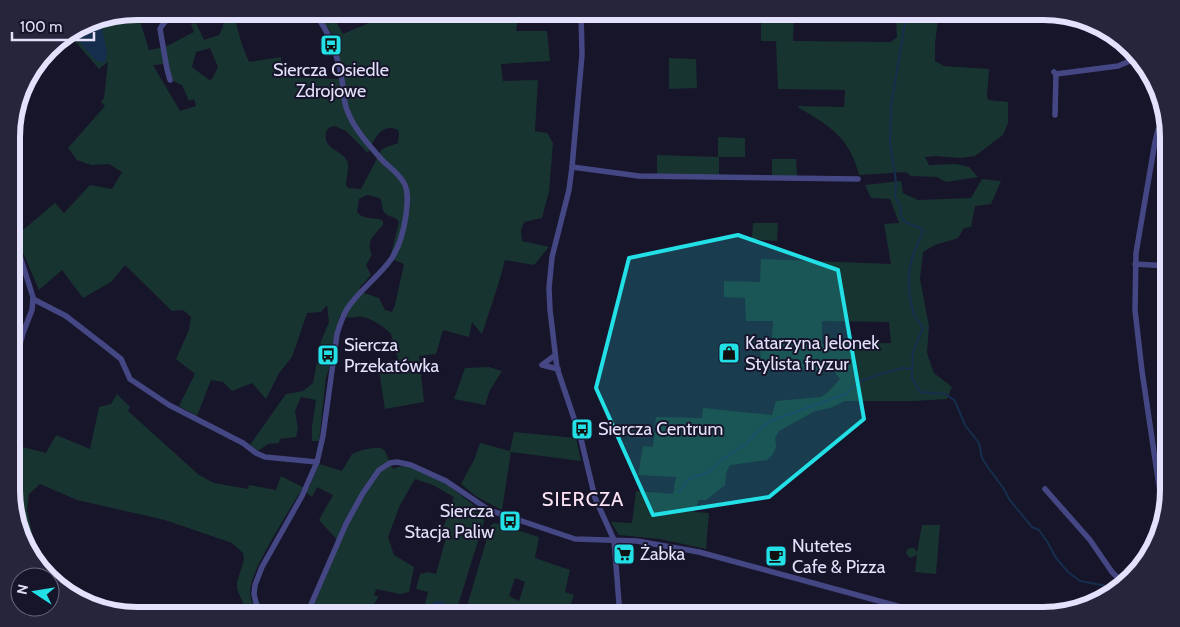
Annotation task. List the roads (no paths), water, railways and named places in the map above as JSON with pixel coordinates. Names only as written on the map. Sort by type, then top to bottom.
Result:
[{"type":"street","points":[[167,20],[161,25],[160,29],[166,68],[170,80]]},
{"type":"street","points":[[259,607],[255,599],[254,589],[256,580],[302,496],[317,462],[323,436],[337,334],[342,318],[349,305],[396,251],[405,221],[407,193],[405,185],[355,127],[347,110],[342,81],[331,40],[319,20]]},
{"type":"street","points":[[581,20],[582,55],[572,167],[569,190],[554,243],[550,272],[550,310],[554,356],[581,439],[596,498],[614,540],[619,607]]},
{"type":"street","points":[[1055,115],[1055,73],[1118,66],[1132,61]]},
{"type":"street","points":[[1159,128],[1155,142],[1135,264],[1135,310],[1160,492]]},
{"type":"street","points":[[572,167],[639,176],[858,179]]},
{"type":"street","points":[[20,257],[33,299],[32,310],[20,344]]},
{"type":"street","points":[[1135,264],[1160,266]]},
{"type":"street","points":[[33,299],[66,316],[106,347],[121,359],[130,378],[169,405],[243,443],[266,458],[317,462]]},
{"type":"street","points":[[554,356],[542,365],[558,369]]},
{"type":"street","points":[[310,607],[350,516],[372,478],[379,470],[390,463],[397,462],[411,465],[457,487],[489,510],[575,539],[653,543],[699,552],[901,607]]},
{"type":"street","points":[[1045,489],[1090,540],[1112,572],[1119,579]]},
{"type":"water","points":[[102,26],[107,53],[105,63],[95,60],[80,42],[83,34]]},
{"type":"water","points":[[444,601],[445,607],[431,607],[433,603]]},
{"type":"waterway","points":[[904,20],[891,106],[890,142],[896,182],[895,197],[901,207],[901,216],[906,222],[922,229],[911,262],[909,277],[909,293],[912,307],[915,316],[923,328],[913,352],[912,378],[920,392],[946,394],[955,401],[965,425],[979,443],[982,458],[987,466],[1009,499],[1032,527],[1039,530],[1056,558],[1068,572],[1080,581],[1109,586]]},
{"type":"waterway","points":[[679,492],[689,479],[709,472],[720,461],[747,443],[770,421],[846,394],[860,381],[903,368],[911,369]]},
{"type":"place","name":"Siercza Osiedle Zdrojowe","points":[[331,45]]},
{"type":"place","name":"Katarzyna Jelonek Stylista fryzur","points":[[729,353]]},
{"type":"place","name":"Siercza Przekatówka","points":[[328,355]]},
{"type":"place","name":"Siercza Centrum","points":[[582,429]]},
{"type":"place","name":"Siercza Stacja Paliw","points":[[510,521]]},
{"type":"place","name":"Żabka","points":[[624,554]]},
{"type":"place","name":"Nutetes Cafe & Pizza","points":[[776,556]]},
{"type":"district","name":"SIERCZA","points":[[583,499]]}]
